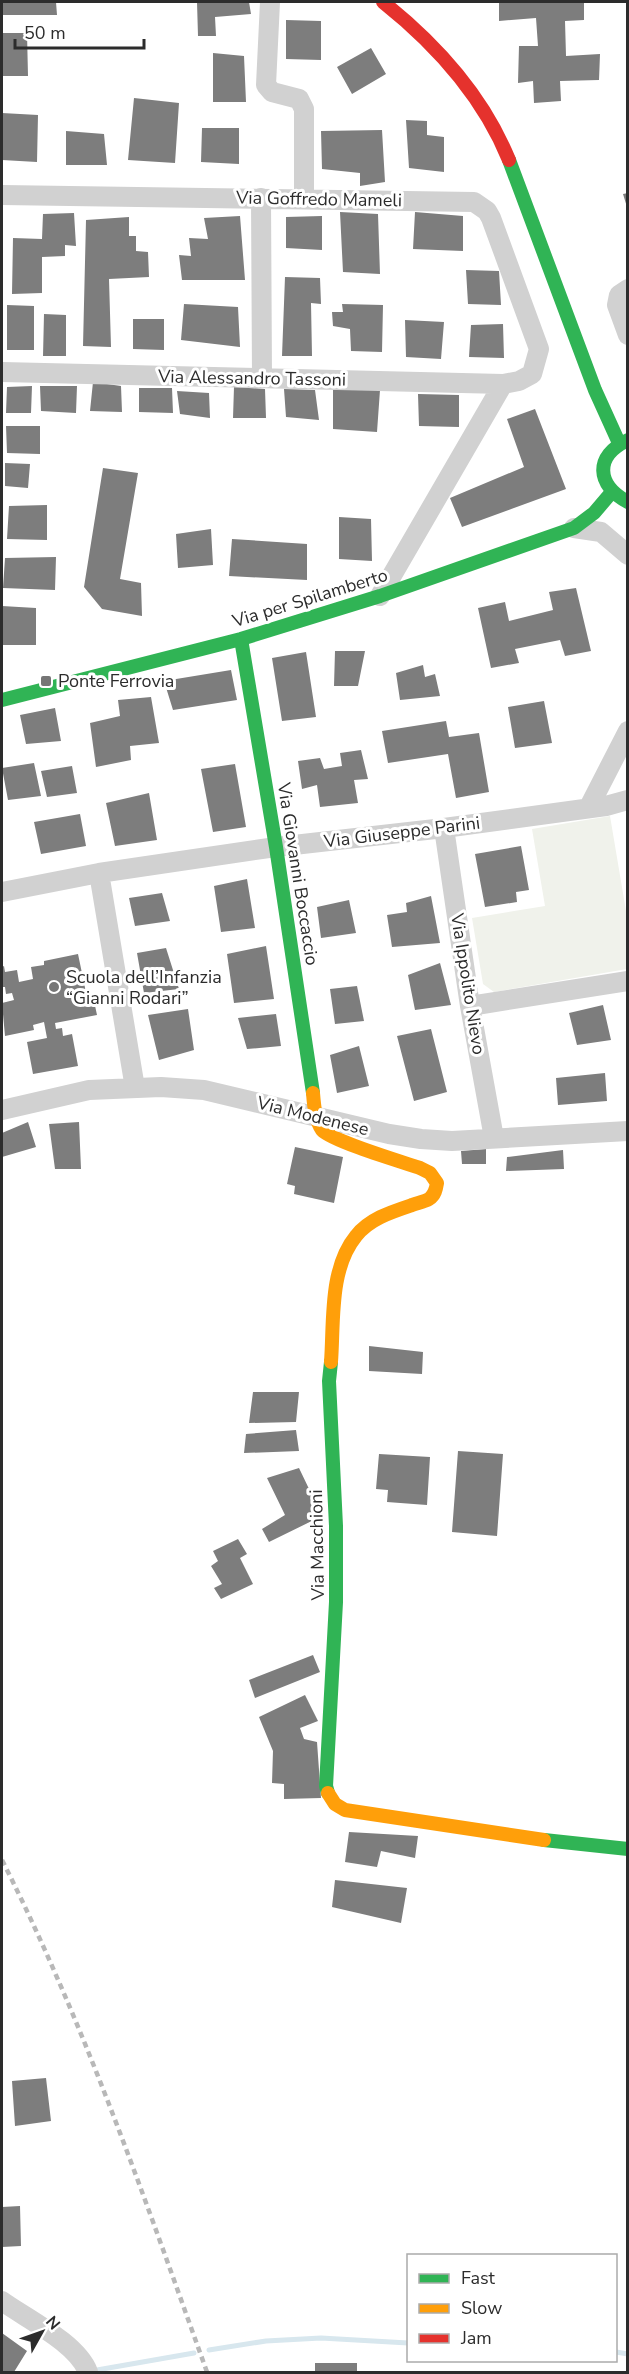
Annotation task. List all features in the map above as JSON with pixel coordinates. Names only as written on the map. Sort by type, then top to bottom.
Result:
[{"type":"street","points":[[270,2],[266,85],[272,92],[299,99],[304,109],[304,199]]},
{"type":"street","points":[[383,2],[428,40],[459,74],[495,129],[508,157],[595,390],[623,441],[611,449],[603,466],[606,485],[612,493],[627,502]]},
{"type":"street","name":"Via Goffredo Mameli","points":[[2,195],[465,200],[480,205],[491,218],[539,349]]},
{"type":"street","points":[[261,198],[262,378]]},
{"type":"street","points":[[627,289],[619,295],[616,305],[627,335]]},
{"type":"street","name":"Via Alessandro Tassoni","points":[[2,372],[503,384],[519,381],[532,374],[539,349]]},
{"type":"street","points":[[380,596],[503,384]]},
{"type":"street","name":"Via per Spilamberto","points":[[2,700],[241,639],[380,596],[574,528],[594,513],[612,493]]},
{"type":"street","points":[[574,528],[601,532],[627,555]]},
{"type":"street","name":"Via Giovanni Boccaccio","points":[[241,639],[276,847],[316,1116]]},
{"type":"street","points":[[588,807],[627,731]]},
{"type":"street","name":"Via Giuseppe Parini","points":[[2,892],[99,873],[276,847],[444,828],[627,800]]},
{"type":"street","name":"Via Ippolito Nievo","points":[[444,828],[470,1006],[494,1138]]},
{"type":"street","points":[[99,873],[135,1088]]},
{"type":"street","points":[[470,1006],[627,981]]},
{"type":"street","name":"Via Modenese","points":[[2,1110],[89,1090],[180,1087],[204,1090],[421,1139],[452,1141],[627,1131]]},
{"type":"street","name":"Via Macchioni","points":[[316,1116],[323,1131],[346,1143],[420,1168],[435,1178],[437,1187],[429,1199],[386,1214],[365,1227],[348,1248],[342,1260],[338,1280],[329,1381],[337,1569],[326,1786],[328,1794],[337,1807],[345,1810],[579,1845],[627,1849]]},
{"type":"street","points":[[2,2301],[65,2344],[87,2368]]},
{"type":"shaded area","points":[[610,816],[627,917],[627,969],[494,992],[483,984],[472,918],[545,906],[532,829]]},
{"type":"building","points":[[2,2],[56,2],[57,15],[2,15]]},
{"type":"building","points":[[197,2],[249,2],[251,14],[215,17],[216,36],[198,36]]},
{"type":"building","points":[[499,2],[584,2],[584,20],[565,21],[566,56],[600,54],[599,80],[560,81],[561,101],[534,103],[533,81],[518,83],[519,46],[538,46],[536,18],[499,21]]},
{"type":"building","points":[[286,20],[321,21],[321,60],[286,59]]},
{"type":"building","points":[[2,33],[27,33],[28,76],[2,76]]},
{"type":"building","points":[[371,48],[386,74],[352,94],[337,67]]},
{"type":"building","points":[[213,53],[244,56],[246,102],[213,102]]},
{"type":"building","points":[[134,98],[179,103],[175,163],[128,160]]},
{"type":"building","points":[[2,113],[38,115],[37,162],[2,160]]},
{"type":"building","points":[[406,120],[427,121],[427,135],[444,137],[444,172],[409,168]]},
{"type":"building","points":[[202,128],[239,128],[239,164],[201,162]]},
{"type":"building","points":[[382,130],[385,182],[360,186],[360,173],[322,169],[321,131]]},
{"type":"building","points":[[66,131],[104,134],[107,165],[66,165]]},
{"type":"building","points":[[628,193],[628,207],[627,207],[623,194]]},
{"type":"building","points":[[340,212],[378,214],[380,274],[343,272]]},
{"type":"building","points":[[415,212],[463,216],[463,251],[413,249]]},
{"type":"building","points":[[74,213],[76,246],[65,245],[65,256],[42,257],[42,293],[12,294],[13,238],[42,239],[43,214]]},
{"type":"building","points":[[240,216],[245,280],[182,280],[179,255],[191,256],[189,238],[208,239],[204,218]]},
{"type":"building","points":[[322,216],[322,250],[286,248],[286,217]]},
{"type":"building","points":[[129,217],[129,236],[136,236],[136,251],[148,252],[149,277],[109,279],[111,347],[83,346],[86,220]]},
{"type":"building","points":[[466,270],[499,271],[501,305],[468,304]]},
{"type":"building","points":[[285,277],[320,278],[321,304],[311,303],[312,356],[282,356]]},
{"type":"building","points":[[184,304],[238,307],[240,347],[181,340]]},
{"type":"building","points":[[342,304],[383,305],[382,352],[351,351],[350,329],[333,326],[332,312],[343,312]]},
{"type":"building","points":[[7,305],[34,306],[34,350],[7,350]]},
{"type":"building","points":[[44,314],[66,315],[66,356],[43,356]]},
{"type":"building","points":[[133,319],[164,319],[164,350],[133,349]]},
{"type":"building","points":[[405,320],[444,322],[441,359],[406,357]]},
{"type":"building","points":[[503,324],[504,358],[469,357],[471,325]]},
{"type":"building","points":[[93,382],[121,386],[122,412],[90,411]]},
{"type":"building","points":[[32,386],[31,413],[6,413],[7,387]]},
{"type":"building","points":[[40,386],[77,386],[76,413],[41,411]]},
{"type":"building","points":[[234,387],[265,389],[266,418],[233,418]]},
{"type":"building","points":[[139,388],[172,388],[173,413],[139,412]]},
{"type":"building","points":[[284,389],[315,390],[319,420],[286,417]]},
{"type":"building","points":[[333,390],[380,390],[377,432],[333,429]]},
{"type":"building","points":[[177,391],[209,393],[210,418],[180,414]]},
{"type":"building","points":[[418,394],[459,395],[459,427],[419,426]]},
{"type":"building","points":[[535,409],[566,489],[462,527],[450,498],[524,467],[507,419]]},
{"type":"building","points":[[6,426],[40,426],[40,454],[7,453]]},
{"type":"building","points":[[5,463],[30,464],[28,488],[5,486]]},
{"type":"building","points":[[103,468],[138,473],[120,579],[141,583],[142,616],[102,609],[84,587]]},
{"type":"building","points":[[47,505],[47,540],[7,539],[9,506]]},
{"type":"building","points":[[339,517],[371,519],[372,561],[339,559]]},
{"type":"building","points":[[211,529],[213,565],[178,568],[176,534]]},
{"type":"building","points":[[232,539],[307,544],[307,580],[229,576]]},
{"type":"building","points":[[56,557],[55,590],[3,588],[5,558]]},
{"type":"building","points":[[576,588],[591,651],[565,656],[560,640],[515,649],[519,663],[491,668],[478,608],[505,602],[509,621],[553,610],[549,592]]},
{"type":"building","points":[[2,606],[36,608],[36,645],[2,645]]},
{"type":"building","points":[[335,651],[365,651],[358,686],[334,686]]},
{"type":"building","points":[[306,652],[316,717],[282,721],[272,658]]},
{"type":"building","points":[[423,665],[425,677],[435,674],[440,696],[400,700],[396,673]]},
{"type":"building","points":[[231,670],[237,700],[173,710],[164,681]]},
{"type":"building","points":[[151,697],[159,743],[130,746],[131,760],[96,767],[90,723],[120,716],[118,700]]},
{"type":"building","points":[[544,701],[552,743],[515,748],[508,707]]},
{"type":"building","points":[[55,708],[61,741],[26,744],[20,715]]},
{"type":"building","points":[[446,721],[449,737],[479,733],[489,792],[456,798],[448,754],[388,763],[382,731]]},
{"type":"building","points":[[361,750],[368,779],[354,780],[358,803],[320,807],[317,785],[302,789],[298,761],[320,758],[324,769],[342,766],[340,753]]},
{"type":"building","points":[[34,763],[41,796],[8,800],[2,768]]},
{"type":"building","points":[[235,764],[246,827],[213,832],[201,769]]},
{"type":"building","points":[[72,766],[77,793],[47,797],[41,771]]},
{"type":"building","points":[[149,793],[157,840],[115,846],[106,803]]},
{"type":"building","points":[[80,814],[86,846],[41,854],[34,822]]},
{"type":"building","points":[[521,846],[529,890],[516,892],[517,902],[485,907],[475,854]]},
{"type":"building","points":[[247,879],[255,928],[221,932],[214,886]]},
{"type":"building","points":[[162,893],[170,921],[135,926],[129,898]]},
{"type":"building","points":[[431,896],[440,943],[392,947],[387,915],[407,912],[406,903]]},
{"type":"building","points":[[349,900],[356,933],[321,938],[317,907]]},
{"type":"building","points":[[266,946],[274,999],[234,1003],[227,954]]},
{"type":"building","points":[[166,948],[179,989],[144,993],[137,953]]},
{"type":"building","points":[[78,954],[88,1002],[94,1001],[97,1015],[55,1023],[56,1029],[62,1028],[63,1036],[72,1034],[78,1066],[33,1074],[27,1042],[47,1038],[44,1022],[33,1025],[34,1030],[5,1036],[2,1003],[14,1000],[12,993],[6,994],[5,987],[2,987],[2,967],[4,966],[5,972],[17,970],[19,982],[33,979],[31,967],[44,965],[44,961]]},
{"type":"building","points":[[440,963],[451,1005],[415,1010],[408,975]]},
{"type":"building","points":[[357,986],[364,1021],[335,1024],[330,989]]},
{"type":"building","points":[[603,1005],[611,1040],[577,1045],[569,1013]]},
{"type":"building","points":[[188,1009],[194,1050],[159,1060],[148,1015]]},
{"type":"building","points":[[276,1014],[281,1046],[247,1049],[238,1018]]},
{"type":"building","points":[[431,1029],[447,1092],[414,1101],[397,1036]]},
{"type":"building","points":[[359,1046],[369,1086],[337,1093],[330,1055]]},
{"type":"building","points":[[605,1073],[607,1101],[558,1105],[556,1078]]},
{"type":"building","points":[[28,1122],[36,1147],[2,1157],[2,1133]]},
{"type":"building","points":[[79,1122],[81,1169],[55,1169],[49,1124]]},
{"type":"building","points":[[295,1147],[343,1157],[334,1203],[294,1194],[295,1186],[287,1184]]},
{"type":"building","points":[[486,1149],[486,1164],[462,1164],[461,1151]]},
{"type":"building","points":[[563,1150],[564,1169],[506,1171],[507,1157]]},
{"type":"building","points":[[369,1346],[423,1352],[422,1374],[369,1371]]},
{"type":"building","points":[[253,1392],[299,1392],[296,1422],[249,1423]]},
{"type":"building","points":[[296,1430],[299,1451],[244,1453],[246,1434]]},
{"type":"building","points":[[458,1451],[503,1454],[497,1536],[452,1532]]},
{"type":"building","points":[[379,1454],[430,1457],[427,1505],[387,1502],[388,1490],[376,1489]]},
{"type":"building","points":[[299,1468],[322,1516],[269,1542],[262,1529],[285,1515],[267,1478]]},
{"type":"building","points":[[238,1539],[247,1554],[240,1558],[253,1584],[221,1599],[214,1588],[222,1584],[211,1566],[218,1561],[213,1551]]},
{"type":"building","points":[[313,1655],[320,1672],[255,1698],[249,1680]]},
{"type":"building","points":[[305,1695],[318,1721],[300,1728],[304,1739],[317,1742],[321,1798],[284,1799],[284,1784],[272,1783],[273,1751],[259,1717]]},
{"type":"building","points":[[349,1832],[418,1836],[415,1858],[381,1851],[377,1867],[345,1862]]},
{"type":"building","points":[[335,1880],[407,1888],[401,1923],[332,1907]]},
{"type":"building","points":[[46,2078],[51,2121],[15,2126],[12,2081]]},
{"type":"building","points":[[20,2206],[21,2246],[2,2247],[2,2207]]},
{"type":"building","points":[[2,2333],[27,2351],[14,2372],[2,2371]]},
{"type":"building","points":[[315,2363],[357,2363],[357,2372],[315,2372]]},
{"type":"waterway","points":[[209,2350],[266,2341],[321,2338],[407,2343]]},
{"type":"waterway","points":[[617,2352],[628,2354]]},
{"type":"waterway","points":[[97,2370],[194,2353]]},
{"type":"railway","points":[[2,1860],[32,1922],[87,2049],[137,2178],[207,2372]]},
{"type":"traffic: fast","points":[[509,160],[595,390],[619,443]]},
{"type":"traffic: fast","points":[[628,440],[609,454],[603,471],[610,487],[628,502]]},
{"type":"traffic: fast","points":[[2,700],[241,639],[380,596],[574,528],[594,513],[611,493]]},
{"type":"traffic: fast","points":[[241,639],[276,847],[313,1093]]},
{"type":"traffic: fast","points":[[328,1793],[326,1786],[336,1602],[336,1526],[329,1381],[331,1362]]},
{"type":"traffic: fast","points":[[544,1840],[628,1849]]},
{"type":"traffic: slow","points":[[313,1093],[316,1117],[322,1130],[328,1135],[420,1168],[430,1173],[437,1183],[436,1190],[429,1199],[388,1213],[367,1225],[347,1249],[337,1280],[331,1362]]},
{"type":"traffic: slow","points":[[328,1793],[335,1804],[345,1810],[544,1840]]},
{"type":"traffic: jam","points":[[383,2],[440,54],[472,93],[486,114],[509,160]]},
{"type":"place","name":"Ponte Ferrovia","points":[[46,681]]},
{"type":"place","name":"Scuola dell’Infanzia “Gianni Rodari”","points":[[54,987]]}]
